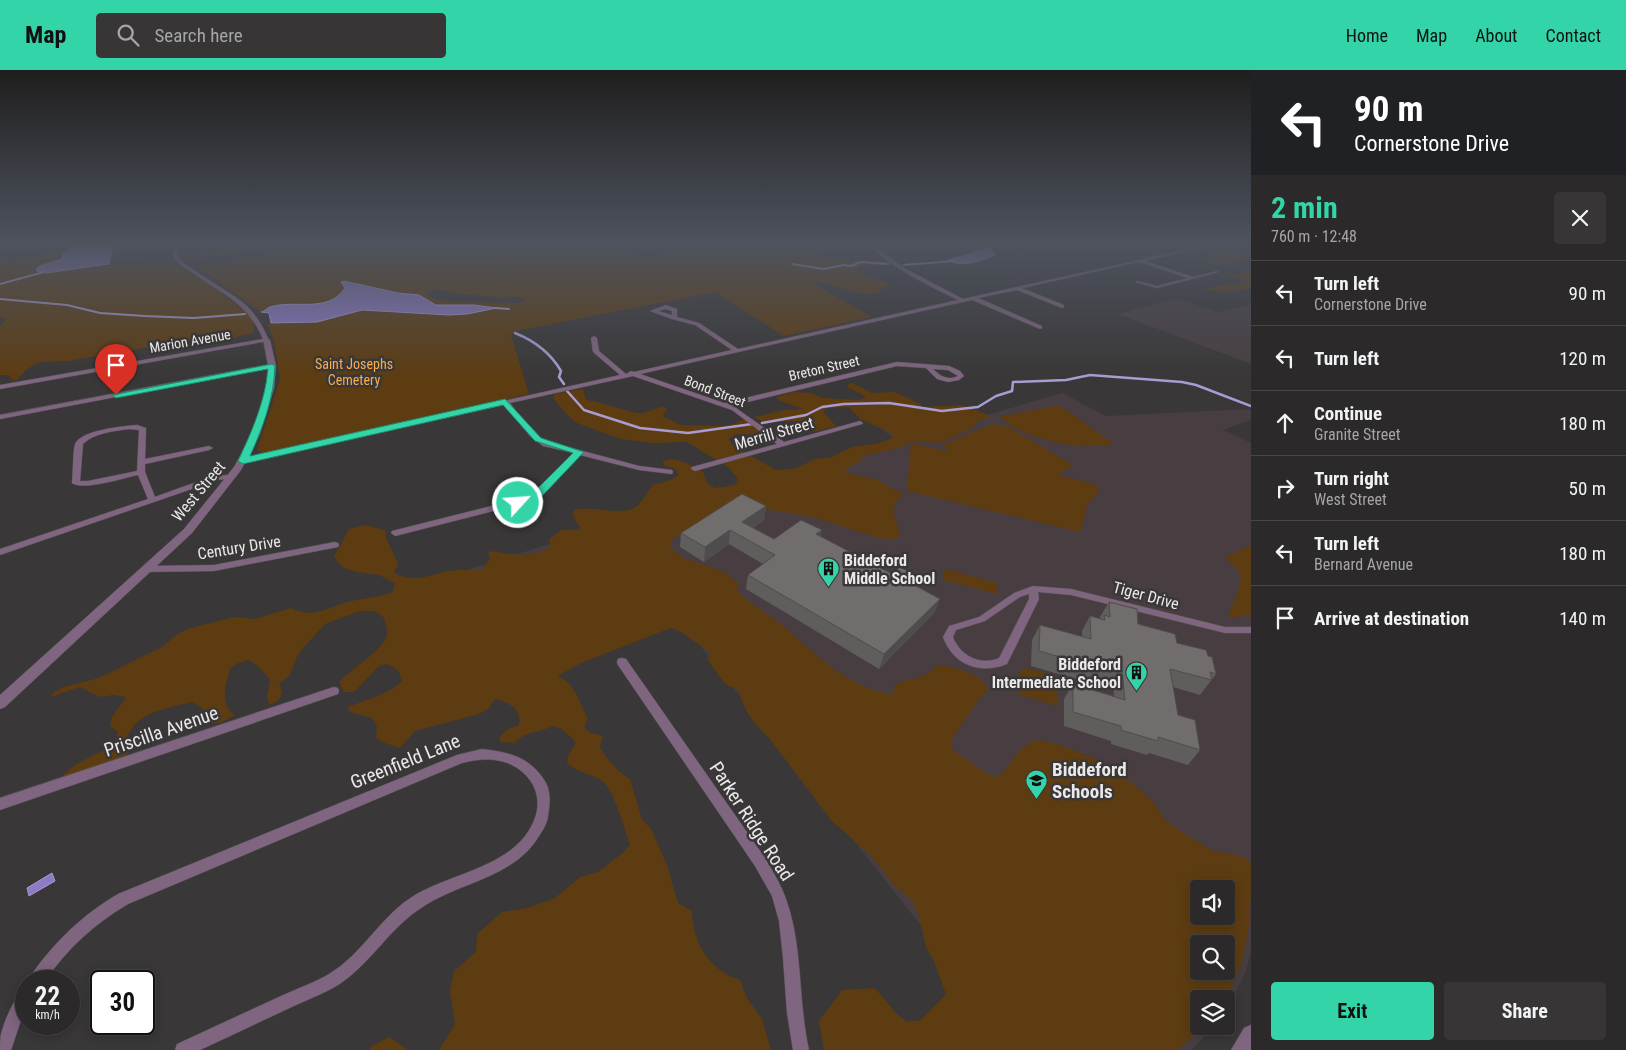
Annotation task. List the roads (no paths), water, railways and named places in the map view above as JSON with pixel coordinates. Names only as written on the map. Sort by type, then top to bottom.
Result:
[{"type":"street","name":"West Street","points":[[0,703],[188,531],[243,461],[256,434],[265,405],[270,388],[272,366],[266,340],[258,321],[248,309],[217,287]]},
{"type":"street","points":[[934,287],[962,300]]},
{"type":"street","points":[[243,461],[1023,287]]},
{"type":"street","points":[[1017,288],[1062,306]]},
{"type":"street","points":[[972,297],[1040,326]]},
{"type":"street","points":[[674,318],[699,325],[736,350]]},
{"type":"street","points":[[594,338],[596,352],[624,375]]},
{"type":"street","name":"Marion Avenue","points":[[0,387],[266,340]]},
{"type":"street","name":"Breton Street","points":[[725,405],[897,364],[929,368]]},
{"type":"street","points":[[0,417],[272,366]]},
{"type":"street","name":"Bond Street","points":[[632,373],[725,405],[747,416],[782,444]]},
{"type":"street","points":[[505,402],[538,440],[647,470],[669,472]]},
{"type":"street","name":"Merrill Street","points":[[695,469],[860,423]]},
{"type":"street","points":[[141,472],[88,484],[78,484],[75,480],[81,440],[95,434],[140,427],[144,431],[141,472],[152,499]]},
{"type":"street","points":[[142,462],[210,448]]},
{"type":"street","points":[[395,533],[526,500],[545,488],[579,452]]},
{"type":"street","points":[[0,552],[152,499],[217,478],[233,476]]},
{"type":"street","name":"Century Drive","points":[[146,569],[214,568],[335,545]]},
{"type":"street","name":"Tiger Drive","points":[[1033,590],[1034,599],[1003,661],[995,665],[981,664],[965,659],[955,652],[948,637],[952,628],[982,618],[1017,595],[1033,590],[1071,592],[1224,630],[1251,630]]},
{"type":"street","name":"Parker Ridge Road","points":[[622,662],[760,862],[776,890],[786,921],[793,1006],[801,1050]]},
{"type":"street","name":"Priscilla Avenue","points":[[0,804],[334,690]]},
{"type":"street","name":"Greenfield Lane","points":[[45,970],[75,932],[99,914],[123,900],[461,758],[480,754],[500,754],[524,765],[536,777],[542,793],[540,821],[529,840],[512,856],[419,900],[391,923],[355,963],[334,979],[183,1050]]},
{"type":"street","points":[[3,1050],[15,1016]]},
{"type":"street","points":[[1241,1050],[1251,1035]]},
{"type":"waterway","points":[[0,299],[67,305],[100,313],[145,316],[194,318],[245,314]]},
{"type":"waterway","points":[[495,308],[509,309]]},
{"type":"waterway","points":[[515,333],[547,353],[561,371],[559,377],[564,384]]},
{"type":"waterway","points":[[762,423],[806,415],[822,407],[844,404],[889,403],[942,411],[978,407],[996,396],[1012,391],[1013,382],[1066,380],[1090,375],[1182,382],[1196,385],[1251,406]]},
{"type":"waterway","points":[[567,391],[584,410],[640,428],[688,433],[752,424]]},
{"type":"place","name":"Biddeford Middle School","points":[[828,588]]},
{"type":"place","name":"Biddeford Intermediate School","points":[[1137,692]]},
{"type":"place","name":"Biddeford Schools","points":[[1036,799]]},
{"type":"park label","name":"Saint Josephs Cemetery","points":[[354,372]]}]
